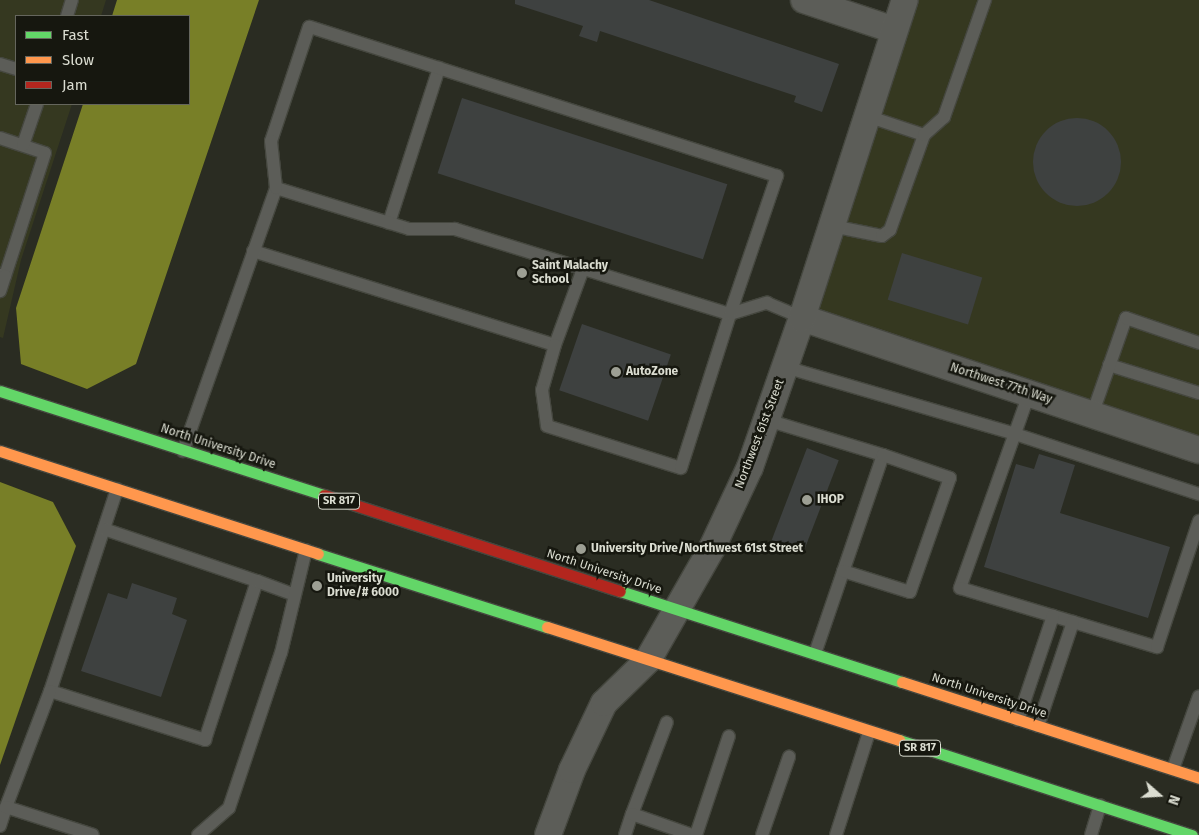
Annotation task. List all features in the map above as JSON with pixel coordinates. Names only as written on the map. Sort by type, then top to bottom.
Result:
[{"type":"main road","name":"North University Drive","points":[[0,391],[1199,778]]},
{"type":"main road","name":"SR 817","points":[[0,451],[1192,835]]},
{"type":"street","points":[[804,0],[894,30]]},
{"type":"street","name":"Northwest 61st Street","points":[[548,835],[572,770],[604,703],[648,660],[678,610],[750,467],[802,318],[905,0]]},
{"type":"street","name":"Northwest 77th Way","points":[[802,318],[1199,450]]},
{"type":"lane","points":[[67,15],[72,0]]},
{"type":"lane","points":[[832,226],[882,236],[890,230],[924,135],[944,117],[985,0]]},
{"type":"lane","points":[[183,450],[276,188],[271,140],[309,27],[777,176],[730,314],[681,468],[547,426],[542,390],[555,345],[583,268]]},
{"type":"lane","points":[[0,64],[15,69]]},
{"type":"lane","points":[[390,223],[439,68]]},
{"type":"lane","points":[[23,145],[38,105]]},
{"type":"lane","points":[[867,116],[924,135]]},
{"type":"lane","points":[[0,138],[45,153],[2,276],[0,291]]},
{"type":"lane","points":[[276,188],[409,229],[455,229],[730,314],[767,303],[802,318]]},
{"type":"lane","points":[[254,251],[555,345]]},
{"type":"lane","points":[[1092,415],[1126,318],[1199,343]]},
{"type":"lane","points":[[1109,365],[1199,393]]},
{"type":"lane","points":[[785,367],[1015,434],[1199,494]]},
{"type":"lane","points":[[1029,394],[960,588],[1158,647],[1199,521]]},
{"type":"lane","points":[[767,420],[883,455],[950,478],[910,592],[843,571]]},
{"type":"lane","points":[[815,654],[883,455]]},
{"type":"lane","points":[[0,826],[50,691],[117,489]]},
{"type":"lane","points":[[104,529],[295,595]]},
{"type":"lane","points":[[198,835],[229,808],[281,653],[306,550]]},
{"type":"lane","points":[[50,691],[205,740],[257,581]]},
{"type":"lane","points":[[1018,720],[1053,616]]},
{"type":"lane","points":[[1038,726],[1073,622]]},
{"type":"lane","points":[[1173,770],[1199,696]]},
{"type":"lane","points":[[624,835],[666,722]]},
{"type":"lane","points":[[836,835],[869,732]]},
{"type":"lane","points":[[696,835],[729,736]]},
{"type":"lane","points":[[762,835],[789,758]]},
{"type":"lane","points":[[1091,835],[1100,805]]},
{"type":"lane","points":[[6,807],[93,835]]},
{"type":"lane","points":[[632,814],[692,835]]},
{"type":"shaded area","points":[[0,0],[106,0],[101,15],[15,15],[15,105],[72,105],[21,260],[3,338],[0,337]]},
{"type":"shaded area","points":[[117,0],[259,0],[136,364],[87,389],[21,364],[16,308],[83,105],[190,105],[190,15],[112,15]]},
{"type":"shaded area","points":[[910,0],[1199,0],[1199,450],[802,318]]},
{"type":"shaded area","points":[[0,482],[53,502],[76,546],[0,765]]},
{"type":"building","points":[[515,0],[649,0],[839,64],[822,112],[794,102],[796,96],[600,31],[597,42],[579,36],[583,26],[515,4]]},
{"type":"building","points":[[462,98],[727,184],[703,259],[438,173]]},
{"type":"building","points":[[1077,118],[1094,121],[1102,125],[1114,137],[1118,145],[1121,162],[1118,179],[1114,187],[1102,199],[1094,203],[1077,206],[1060,203],[1052,199],[1040,187],[1036,179],[1033,162],[1036,145],[1040,137],[1052,125],[1060,121]]},
{"type":"building","points":[[902,253],[982,278],[968,324],[888,300]]},
{"type":"building","name":"AutoZone","points":[[582,324],[671,355],[648,421],[559,390]]},
{"type":"building","name":"IHOP","points":[[807,448],[839,460],[803,553],[772,540]]},
{"type":"building","points":[[1039,454],[1075,465],[1060,513],[1170,547],[1148,618],[984,567],[1016,464],[1034,469]]},
{"type":"building","points":[[132,583],[177,598],[172,614],[187,620],[161,697],[81,671],[108,593],[127,599]]},
{"type":"traffic: fast","points":[[0,391],[324,495]]},
{"type":"traffic: fast","points":[[318,554],[547,627]]},
{"type":"traffic: fast","points":[[620,591],[902,682]]},
{"type":"traffic: fast","points":[[899,740],[1192,835]]},
{"type":"traffic: slow","points":[[0,451],[318,554]]},
{"type":"traffic: slow","points":[[547,627],[899,740]]},
{"type":"traffic: slow","points":[[902,682],[1199,778]]},
{"type":"traffic: jam","points":[[324,495],[620,591]]},
{"type":"place","name":"Saint Malachy School","points":[[522,273]]},
{"type":"place","name":"AutoZone","points":[[616,372]]},
{"type":"place","name":"IHOP","points":[[807,500]]},
{"type":"place","name":"University Drive/Northwest 61st Street","points":[[581,549]]},
{"type":"place","name":"University Drive/# 6000","points":[[317,586]]}]
